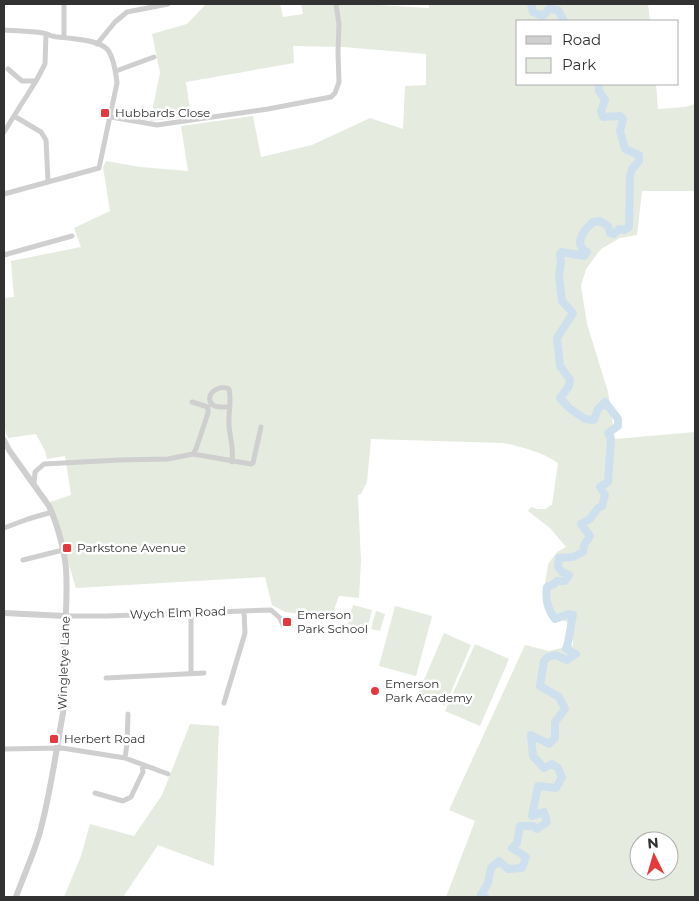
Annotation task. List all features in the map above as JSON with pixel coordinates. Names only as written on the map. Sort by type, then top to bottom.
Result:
[{"type":"street","points":[[64,4],[64,36]]},
{"type":"street","points":[[126,4],[127,12]]},
{"type":"street","points":[[97,44],[127,12],[168,4]]},
{"type":"street","points":[[111,116],[157,125],[331,97],[339,82],[339,24],[336,4]]},
{"type":"street","points":[[4,30],[58,37],[64,36],[88,41],[108,49],[116,71],[117,86],[99,168],[4,194]]},
{"type":"street","points":[[4,132],[45,64],[46,34]]},
{"type":"street","points":[[116,71],[154,58]]},
{"type":"street","points":[[8,69],[22,81],[36,81]]},
{"type":"street","points":[[14,116],[41,132],[44,136],[46,140],[48,182]]},
{"type":"street","points":[[4,255],[72,236]]},
{"type":"street","points":[[229,407],[214,405],[211,402],[212,391],[224,386],[229,389],[230,396],[229,426],[234,451],[232,462]]},
{"type":"street","points":[[192,402],[208,408],[208,413],[193,454]]},
{"type":"street","points":[[34,484],[35,472],[44,464],[168,459],[193,454],[251,464],[253,463],[261,426]]},
{"type":"street","name":"Wingletye Lane","points":[[4,440],[9,450],[50,506],[63,550],[67,593],[63,713],[41,828],[16,897]]},
{"type":"street","points":[[24,470],[35,472]]},
{"type":"street","points":[[4,528],[52,512]]},
{"type":"street","points":[[23,560],[63,550]]},
{"type":"street","points":[[224,703],[244,633],[244,610]]},
{"type":"street","name":"Wych Elm Road","points":[[65,616],[271,610],[280,618],[284,625]]},
{"type":"street","points":[[4,613],[65,616]]},
{"type":"street","points":[[191,613],[191,673]]},
{"type":"street","points":[[106,678],[204,673]]},
{"type":"street","points":[[125,758],[128,714]]},
{"type":"street","points":[[4,749],[62,748],[125,758],[168,774]]},
{"type":"street","points":[[94,793],[123,801],[131,798],[142,772],[142,765]]},
{"type":"green space","points":[[206,4],[280,4],[283,17],[303,14],[301,4],[378,4],[429,8],[429,4],[648,4],[650,20],[516,20],[516,85],[656,85],[658,109],[685,107],[695,104],[695,191],[642,191],[637,235],[620,238],[601,249],[586,269],[581,286],[587,324],[608,392],[615,439],[695,432],[695,897],[446,897],[475,821],[449,810],[525,645],[549,651],[573,645],[573,624],[556,618],[547,606],[544,591],[548,564],[557,552],[566,547],[550,528],[528,511],[531,507],[546,509],[552,505],[558,463],[539,453],[503,443],[371,439],[367,482],[361,494],[358,495],[361,561],[359,598],[339,596],[331,618],[285,612],[272,605],[265,577],[76,588],[50,502],[71,495],[65,456],[47,459],[36,434],[8,438],[4,427],[4,298],[14,297],[11,261],[81,247],[74,228],[110,211],[103,167],[106,161],[140,167],[188,171],[181,126],[253,116],[261,157],[312,145],[370,118],[403,129],[405,86],[426,85],[426,54],[343,47],[293,46],[294,63],[186,82],[191,117],[150,121],[160,73],[152,34],[187,24]]},
{"type":"green space","points":[[353,605],[372,610],[367,629],[348,624]]},
{"type":"green space","points":[[395,606],[432,616],[416,676],[379,666]]},
{"type":"green space","points":[[376,611],[385,614],[380,631],[371,629]]},
{"type":"green space","points":[[444,633],[471,645],[445,706],[418,694]]},
{"type":"green space","points":[[475,644],[509,659],[480,726],[445,711]]},
{"type":"green space","points":[[190,724],[219,726],[214,866],[158,845],[123,897],[64,897],[81,856],[90,824],[134,836],[162,795]]},
{"type":"waterway","points":[[531,4],[533,12],[543,16],[549,9],[558,10],[563,20]]},
{"type":"waterway","points":[[485,897],[481,895],[488,883],[491,868],[499,861],[508,869],[522,868],[526,857],[512,848],[517,843],[520,826],[533,826],[537,829],[547,822],[544,812],[532,816],[538,786],[556,788],[562,777],[558,768],[552,764],[544,768],[533,756],[531,735],[549,744],[555,738],[555,722],[565,709],[559,697],[540,686],[544,661],[548,657],[555,655],[567,660],[576,654],[566,649],[573,615],[569,614],[555,619],[547,604],[547,587],[557,581],[565,581],[569,575],[562,572],[558,567],[559,558],[573,557],[583,552],[584,545],[590,536],[581,524],[590,519],[598,508],[602,506],[605,495],[600,487],[608,482],[611,439],[608,433],[618,426],[618,419],[605,402],[598,409],[594,420],[585,419],[569,408],[560,398],[569,386],[570,380],[560,366],[557,338],[573,313],[562,301],[559,276],[560,254],[562,252],[584,256],[587,252],[580,245],[581,237],[593,222],[600,221],[608,226],[610,233],[614,234],[619,229],[624,230],[629,227],[630,176],[632,169],[639,161],[639,155],[625,149],[620,131],[623,119],[620,116],[603,117],[601,111],[605,100],[599,91],[599,85]]},
{"type":"place","name":"Hubbards Close","points":[[105,113]]},
{"type":"place","name":"Parkstone Avenue","points":[[67,548]]},
{"type":"place","name":"Emerson Park School","points":[[287,622]]},
{"type":"place","name":"Emerson Park Academy","points":[[375,691]]},
{"type":"place","name":"Herbert Road","points":[[54,739]]}]
